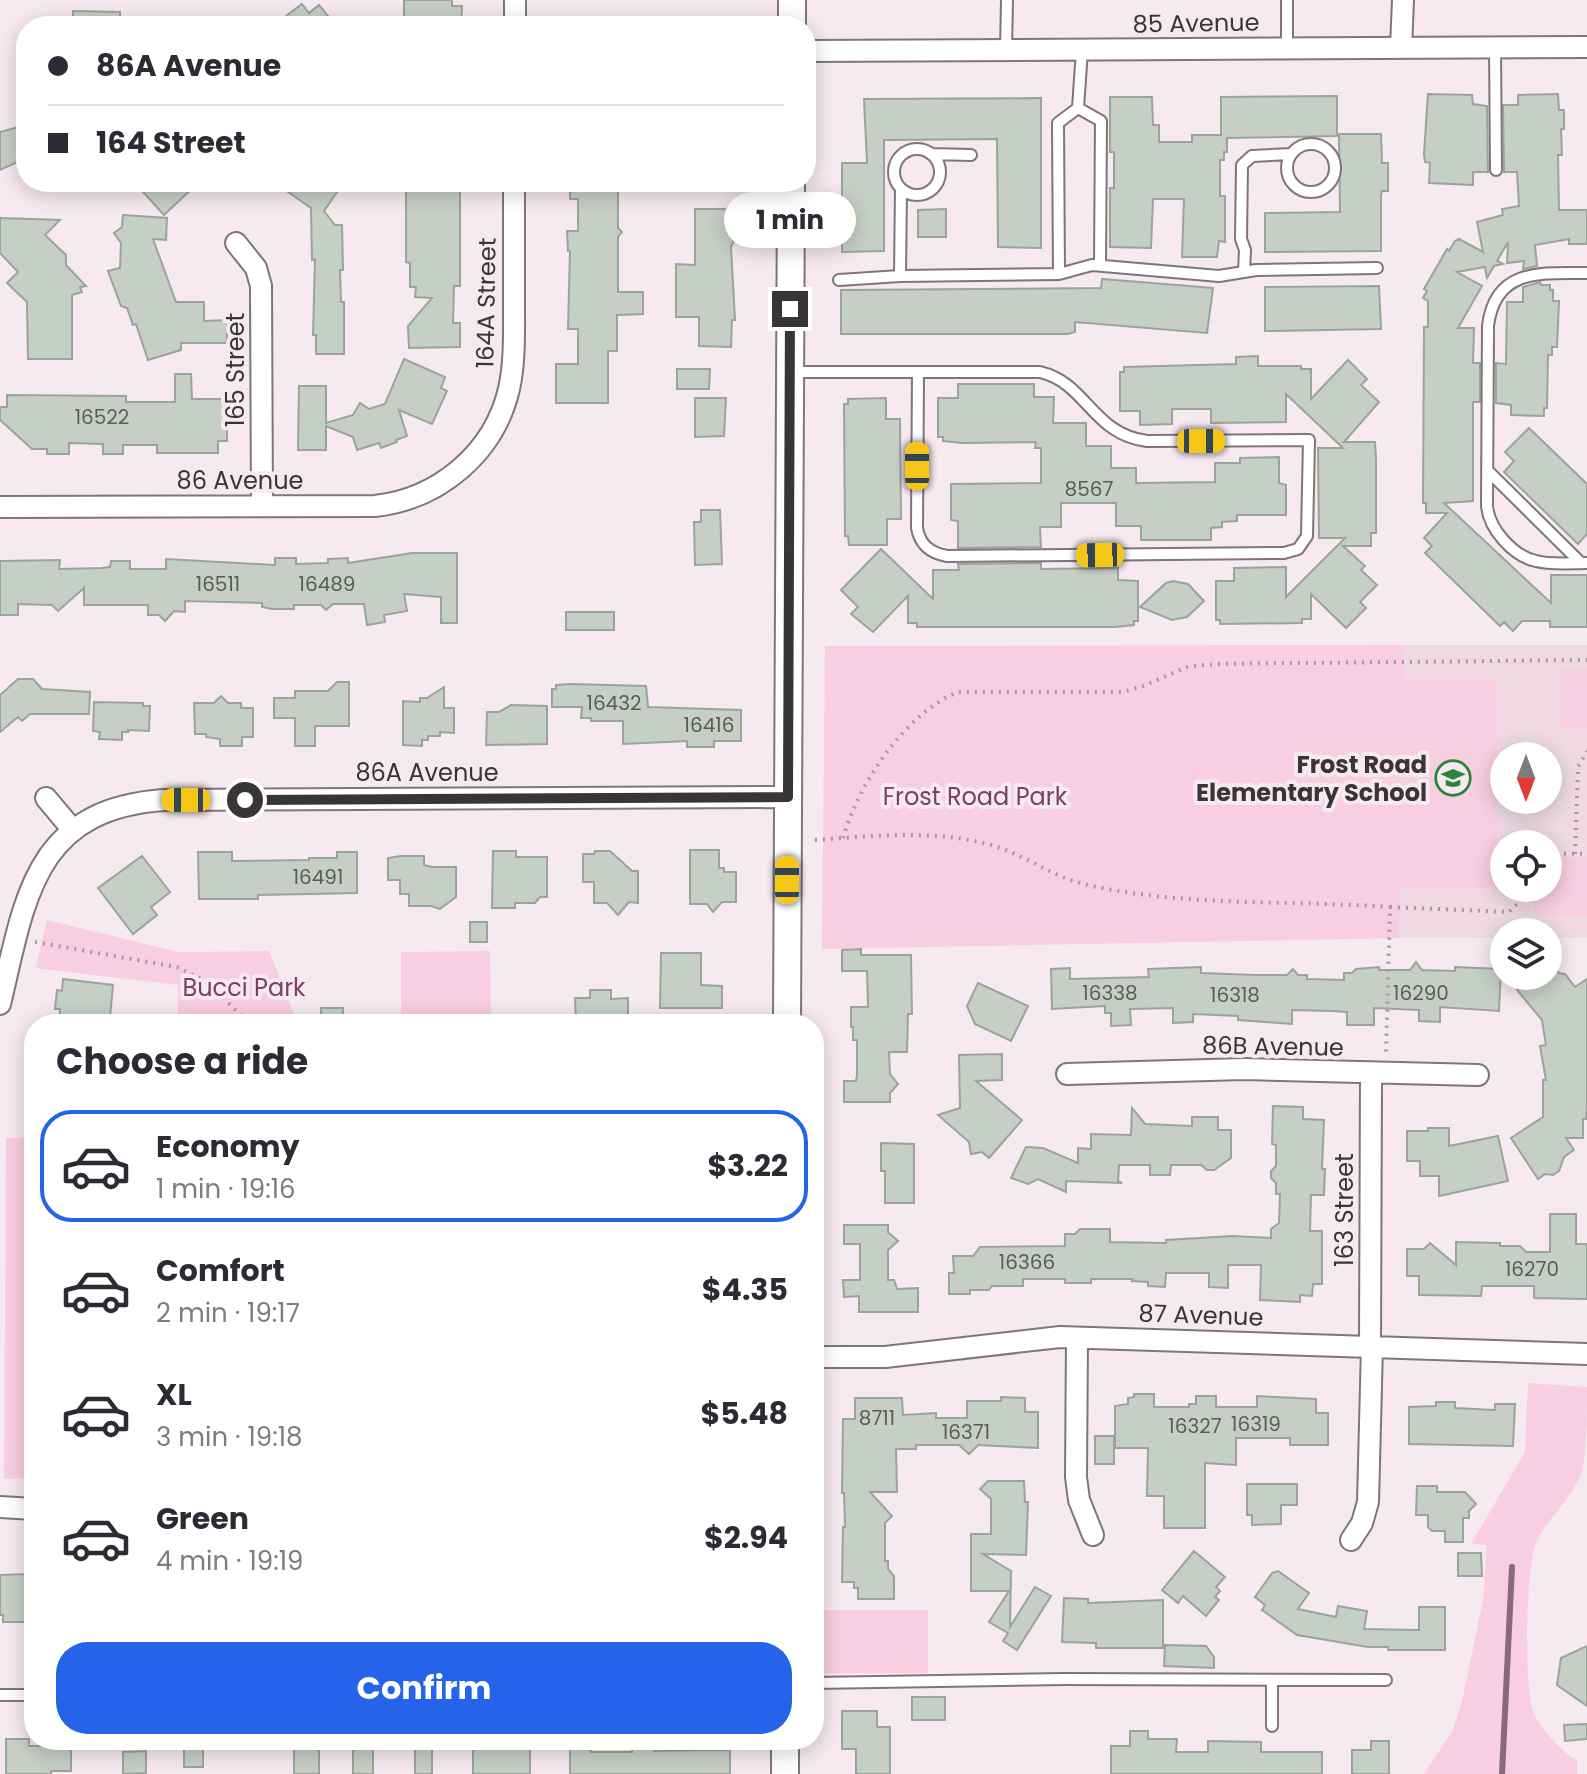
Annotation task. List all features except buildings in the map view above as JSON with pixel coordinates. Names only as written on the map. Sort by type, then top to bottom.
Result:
[{"type":"street","points":[[1401,48],[1403,0]]},
{"type":"street","name":"85 Avenue","points":[[816,51],[1587,47]]},
{"type":"street","name":"164A Street","points":[[468,462],[497,422],[512,374],[514,192]]},
{"type":"street","points":[[787,1014],[791,192]]},
{"type":"street","name":"165 Street","points":[[236,243],[256,268],[261,286],[262,506]]},
{"type":"street","name":"86 Avenue","points":[[0,507],[388,504],[429,490],[450,478],[468,462]]},
{"type":"street","name":"86A Avenue","points":[[72,829],[105,812],[164,800],[788,797]]},
{"type":"street","points":[[0,1004],[28,893],[47,858],[72,829],[46,798]]},
{"type":"street","name":"86B Avenue","points":[[1067,1074],[1379,1067],[1478,1075]]},
{"type":"street","name":"163 Street","points":[[1351,1540],[1362,1523],[1368,1502],[1379,1067]]},
{"type":"street","name":"87 Avenue","points":[[824,1357],[885,1357],[1042,1338],[1587,1354]]},
{"type":"street","points":[[1077,1338],[1076,1477],[1079,1500],[1093,1535]]},
{"type":"street","points":[[0,1507],[24,1508]]},
{"type":"street","points":[[785,1750],[785,1774]]},
{"type":"lane","points":[[1006,50],[1007,0]]},
{"type":"lane","points":[[1287,0],[1287,48]]},
{"type":"lane","points":[[1495,47],[1496,170]]},
{"type":"lane","points":[[1059,274],[1058,123],[1078,108],[1082,50]]},
{"type":"lane","points":[[1078,108],[1101,121],[1100,265]]},
{"type":"lane","points":[[1244,272],[1242,165],[1252,156],[1291,154],[1312,144],[1327,150],[1335,164],[1332,180],[1321,190],[1305,192],[1298,189],[1292,184],[1287,169],[1291,154]]},
{"type":"lane","points":[[900,276],[901,189],[894,175],[902,155],[917,150],[931,154],[971,155]]},
{"type":"lane","points":[[901,189],[922,195],[935,187],[940,174],[936,159],[931,154]]},
{"type":"lane","points":[[839,280],[1059,274],[1084,266],[1100,265],[1219,276],[1244,272],[1377,268]]},
{"type":"lane","points":[[1584,563],[1534,561],[1493,528],[1489,517],[1487,470],[1488,326],[1496,297],[1510,283],[1530,275],[1587,273]]},
{"type":"lane","points":[[790,372],[1027,370],[1052,375],[1073,389],[1110,428],[1139,440],[1309,440],[1308,527],[1304,541],[1298,549],[1284,553],[947,556],[936,553],[923,544],[917,528],[918,372]]},
{"type":"lane","points":[[1487,470],[1584,563]]},
{"type":"lane","points":[[824,1683],[1064,1679],[1386,1680]]},
{"type":"lane","points":[[1272,1682],[1272,1726]]},
{"type":"lane","points":[[0,1695],[24,1695]]},
{"type":"path","points":[[843,838],[860,794],[902,735],[935,703],[958,692],[1123,692],[1187,667],[1214,664],[1587,660]]},
{"type":"path","points":[[1575,854],[1578,767],[1587,751]]},
{"type":"path","points":[[815,840],[938,835],[965,839],[994,846],[1067,879],[1091,886],[1155,897],[1211,902],[1332,903],[1509,912],[1519,902]]},
{"type":"path","points":[[1562,854],[1587,854]]},
{"type":"path","points":[[1379,1067],[1390,907]]},
{"type":"path","points":[[31,941],[177,967],[207,982],[240,1014]]},
{"type":"shaded area","name":"Frost Road Elementary School","points":[[1404,645],[1587,645],[1587,938],[1562,938],[1562,918],[1490,918],[1490,938],[1399,938]]},
{"type":"green space","name":"Frost Road Park","points":[[1404,645],[1404,679],[1497,679],[1497,742],[1490,742],[1490,814],[1497,814],[1497,830],[1490,830],[1490,888],[1400,888],[1399,938],[822,949],[825,646]]},
{"type":"green space","points":[[1561,670],[1587,670],[1587,729],[1560,729]]},
{"type":"green space","points":[[1562,857],[1587,857],[1587,916],[1534,915],[1534,902],[1562,902]]},
{"type":"green space","name":"Bucci Park","points":[[47,920],[178,952],[269,951],[294,1014],[178,1014],[178,985],[36,968]]},
{"type":"green space","points":[[490,951],[491,1014],[401,1014],[401,952]]},
{"type":"green space","points":[[24,1137],[24,1478],[4,1479],[6,1138]]},
{"type":"green space","points":[[1528,1383],[1587,1387],[1582,1472],[1535,1545],[1527,1632],[1529,1683],[1535,1716],[1554,1742],[1577,1761],[1577,1774],[1424,1774],[1453,1730],[1462,1701],[1483,1601],[1487,1545],[1471,1544],[1525,1452]]},
{"type":"green space","points":[[824,1610],[928,1610],[928,1673],[824,1673]]},
{"type":"waterway","points":[[1502,1774],[1512,1567]]},
{"type":"place","name":"Frost Road Elementary School","points":[[1453,778]]},
{"type":"route","points":[[245,800],[788,797],[790,309]]}]
